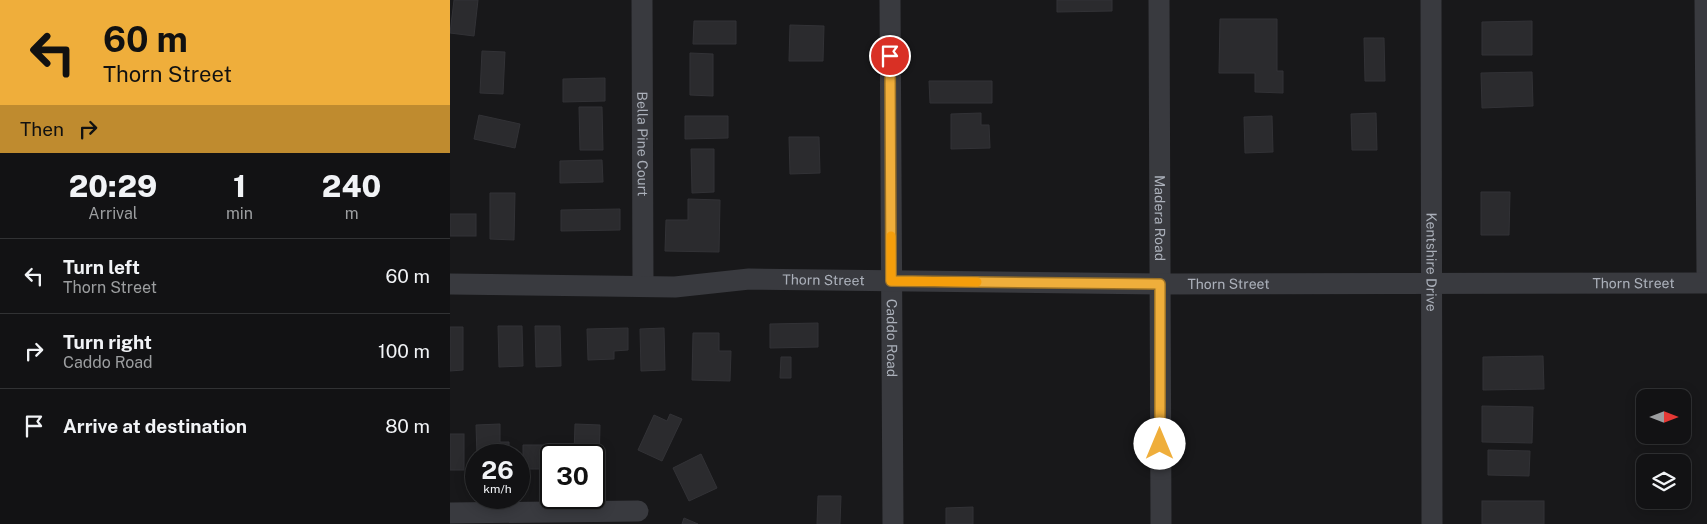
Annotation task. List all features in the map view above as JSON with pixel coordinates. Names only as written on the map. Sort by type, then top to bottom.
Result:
[{"type":"street","name":"Bella Pine Court","points":[[642,0],[643,286]]},
{"type":"street","name":"Caddo Road","points":[[890,0],[893,524]]},
{"type":"street","name":"Madera Road","points":[[1159,0],[1161,524]]},
{"type":"street","name":"Kentshire Drive","points":[[1431,0],[1432,524]]},
{"type":"street","points":[[1705,0],[1707,272]]},
{"type":"street","name":"Thorn Street","points":[[450,284],[675,287],[749,279],[1160,284],[1707,283]]},
{"type":"street","points":[[450,513],[638,511]]},
{"type":"building","points":[[454,0],[478,0],[474,36],[450,33]]},
{"type":"building","points":[[1057,0],[1112,0],[1112,11],[1057,12]]},
{"type":"building","points":[[1220,19],[1277,19],[1277,71],[1283,71],[1283,93],[1255,92],[1255,73],[1219,73]]},
{"type":"building","points":[[694,21],[736,21],[736,44],[693,44]]},
{"type":"building","points":[[1532,21],[1532,55],[1482,55],[1482,22]]},
{"type":"building","points":[[790,25],[824,26],[823,61],[789,61]]},
{"type":"building","points":[[1364,38],[1384,38],[1385,81],[1365,81]]},
{"type":"building","points":[[482,51],[505,52],[503,94],[480,93]]},
{"type":"building","points":[[690,53],[713,54],[713,96],[690,95]]},
{"type":"building","points":[[1532,72],[1533,106],[1482,108],[1481,73]]},
{"type":"building","points":[[605,78],[605,101],[563,102],[563,79]]},
{"type":"building","points":[[929,81],[992,81],[992,103],[930,103]]},
{"type":"building","points":[[579,107],[602,107],[603,150],[580,150]]},
{"type":"building","points":[[981,113],[981,125],[989,125],[990,148],[951,149],[951,114]]},
{"type":"building","points":[[1376,113],[1377,150],[1352,150],[1351,114]]},
{"type":"building","points":[[479,115],[520,124],[515,148],[474,139]]},
{"type":"building","points":[[685,116],[728,116],[728,138],[685,139]]},
{"type":"building","points":[[1272,116],[1273,152],[1245,153],[1244,117]]},
{"type":"building","points":[[789,137],[819,137],[820,173],[790,174]]},
{"type":"building","points":[[691,149],[714,149],[714,192],[692,193]]},
{"type":"building","points":[[602,160],[603,182],[560,183],[560,161]]},
{"type":"building","points":[[1481,192],[1510,192],[1509,235],[1481,235]]},
{"type":"building","points":[[490,193],[515,193],[514,240],[490,239]]},
{"type":"building","points":[[688,199],[720,200],[719,252],[665,251],[666,220],[688,220]]},
{"type":"building","points":[[620,209],[620,230],[561,231],[561,210]]},
{"type":"building","points":[[450,214],[476,214],[476,236],[450,236]]},
{"type":"building","points":[[818,323],[818,347],[770,348],[770,324]]},
{"type":"building","points":[[498,326],[522,326],[523,366],[499,367]]},
{"type":"building","points":[[535,326],[560,326],[561,366],[536,367]]},
{"type":"building","points":[[450,327],[463,327],[463,370],[450,371]]},
{"type":"building","points":[[628,328],[628,350],[614,351],[614,359],[588,360],[587,329]]},
{"type":"building","points":[[664,328],[665,370],[641,371],[640,329]]},
{"type":"building","points":[[693,333],[719,333],[719,351],[731,351],[730,381],[692,380]]},
{"type":"building","points":[[1543,356],[1544,389],[1483,390],[1483,357]]},
{"type":"building","points":[[781,357],[791,357],[791,378],[780,378]]},
{"type":"building","points":[[1482,406],[1533,407],[1532,443],[1482,442]]},
{"type":"building","points":[[670,414],[682,419],[662,461],[638,450],[654,415],[667,421]]},
{"type":"building","points":[[500,424],[500,442],[509,442],[509,444],[477,444],[476,425]]},
{"type":"building","points":[[575,424],[600,425],[600,444],[574,444]]},
{"type":"building","points":[[450,434],[464,434],[464,470],[450,470]]},
{"type":"building","points":[[530,445],[540,445],[540,469],[530,469]]},
{"type":"building","points":[[1488,450],[1530,451],[1529,476],[1488,475]]},
{"type":"building","points":[[701,454],[717,488],[689,501],[673,468]]},
{"type":"building","points":[[818,496],[841,496],[840,524],[817,524]]},
{"type":"building","points":[[1482,501],[1544,501],[1544,524],[1482,524]]},
{"type":"building","points":[[973,507],[973,524],[946,524],[946,508]]},
{"type":"building","points":[[684,518],[698,524],[682,524]]},
{"type":"slow traffic","points":[[891,236],[891,281],[977,282]]},
{"type":"route","points":[[890,56],[891,281],[1160,284],[1160,444]]}]
